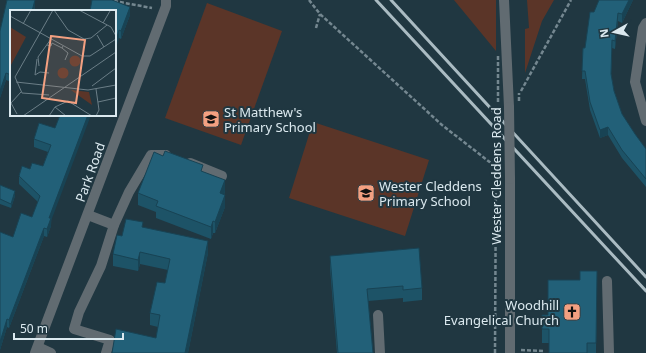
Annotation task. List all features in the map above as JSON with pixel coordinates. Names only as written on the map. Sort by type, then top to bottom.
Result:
[{"type":"street","name":"Wester Cleddens Road","points":[[504,0],[509,107],[510,351]]},
{"type":"street","name":"Park Road","points":[[36,350],[166,5]]},
{"type":"street","points":[[646,23],[643,28],[635,82],[646,121]]},
{"type":"street","points":[[106,353],[110,340],[74,329],[79,312],[101,266],[114,225],[129,192],[151,156],[176,157],[222,176]]},
{"type":"street","points":[[88,215],[114,225]]},
{"type":"street","points":[[606,281],[609,353]]},
{"type":"street","points":[[378,315],[380,353]]},
{"type":"street","points":[[36,350],[50,353]]},
{"type":"path","points":[[308,0],[320,14],[442,125],[496,167],[495,353]]},
{"type":"path","points":[[519,93],[571,0]]},
{"type":"path","points":[[113,1],[166,5]]},
{"type":"path","points":[[316,28],[320,14]]},
{"type":"path","points":[[510,351],[545,351]]},
{"type":"shaded area","points":[[454,0],[496,0],[496,51]]},
{"type":"shaded area","points":[[527,0],[554,0],[542,21],[525,73],[525,29],[529,28]]},
{"type":"shaded area","points":[[207,3],[282,31],[241,145],[165,118]]},
{"type":"shaded area","points":[[313,122],[429,160],[405,236],[289,198]]},
{"type":"building","points":[[7,0],[35,0],[32,10],[10,10],[10,75],[6,73],[0,91],[0,31]]},
{"type":"building","points":[[92,0],[112,0],[130,7],[121,31],[119,30],[116,40],[116,10],[90,10]]},
{"type":"building","points":[[599,0],[629,0],[622,14],[618,13],[615,41],[612,40],[611,74],[614,91],[622,114],[646,149],[646,179],[622,150],[608,127],[600,130],[590,102],[585,71],[582,71],[583,48],[585,48],[590,12],[594,12]]},
{"type":"building","points":[[60,116],[88,116],[49,218],[51,218],[47,229],[44,228],[9,320],[7,319],[0,342],[0,232],[13,237],[21,213],[32,217],[40,196],[19,176],[22,166],[30,169],[32,163],[43,166],[51,145],[34,139],[39,123],[55,128]]},
{"type":"building","points":[[165,151],[203,165],[201,171],[225,180],[220,193],[225,195],[215,222],[213,221],[211,227],[156,206],[158,201],[138,193],[154,152],[163,156]]},
{"type":"building","points":[[0,185],[15,191],[11,204],[0,199]]},
{"type":"building","points":[[126,219],[143,222],[142,227],[208,241],[185,353],[112,353],[116,329],[156,338],[160,315],[150,313],[157,282],[165,283],[170,259],[140,252],[138,260],[113,254],[117,235],[122,236]]},
{"type":"building","points":[[419,248],[422,288],[403,290],[403,286],[367,289],[373,353],[338,353],[330,256]]},
{"type":"building","name":"Woodhill Evangelical Church","points":[[580,271],[597,271],[596,343],[587,343],[587,353],[549,353],[549,329],[542,329],[542,315],[548,315],[548,280],[580,280]]},
{"type":"railway","points":[[376,0],[646,291]]},
{"type":"railway","points":[[391,0],[646,277]]},
{"type":"place","name":"St Matthew's Primary School","points":[[211,119]]},
{"type":"place","name":"Wester Cleddens Primary School","points":[[366,193]]},
{"type":"place","name":"Woodhill Evangelical Church","points":[[572,312]]}]
